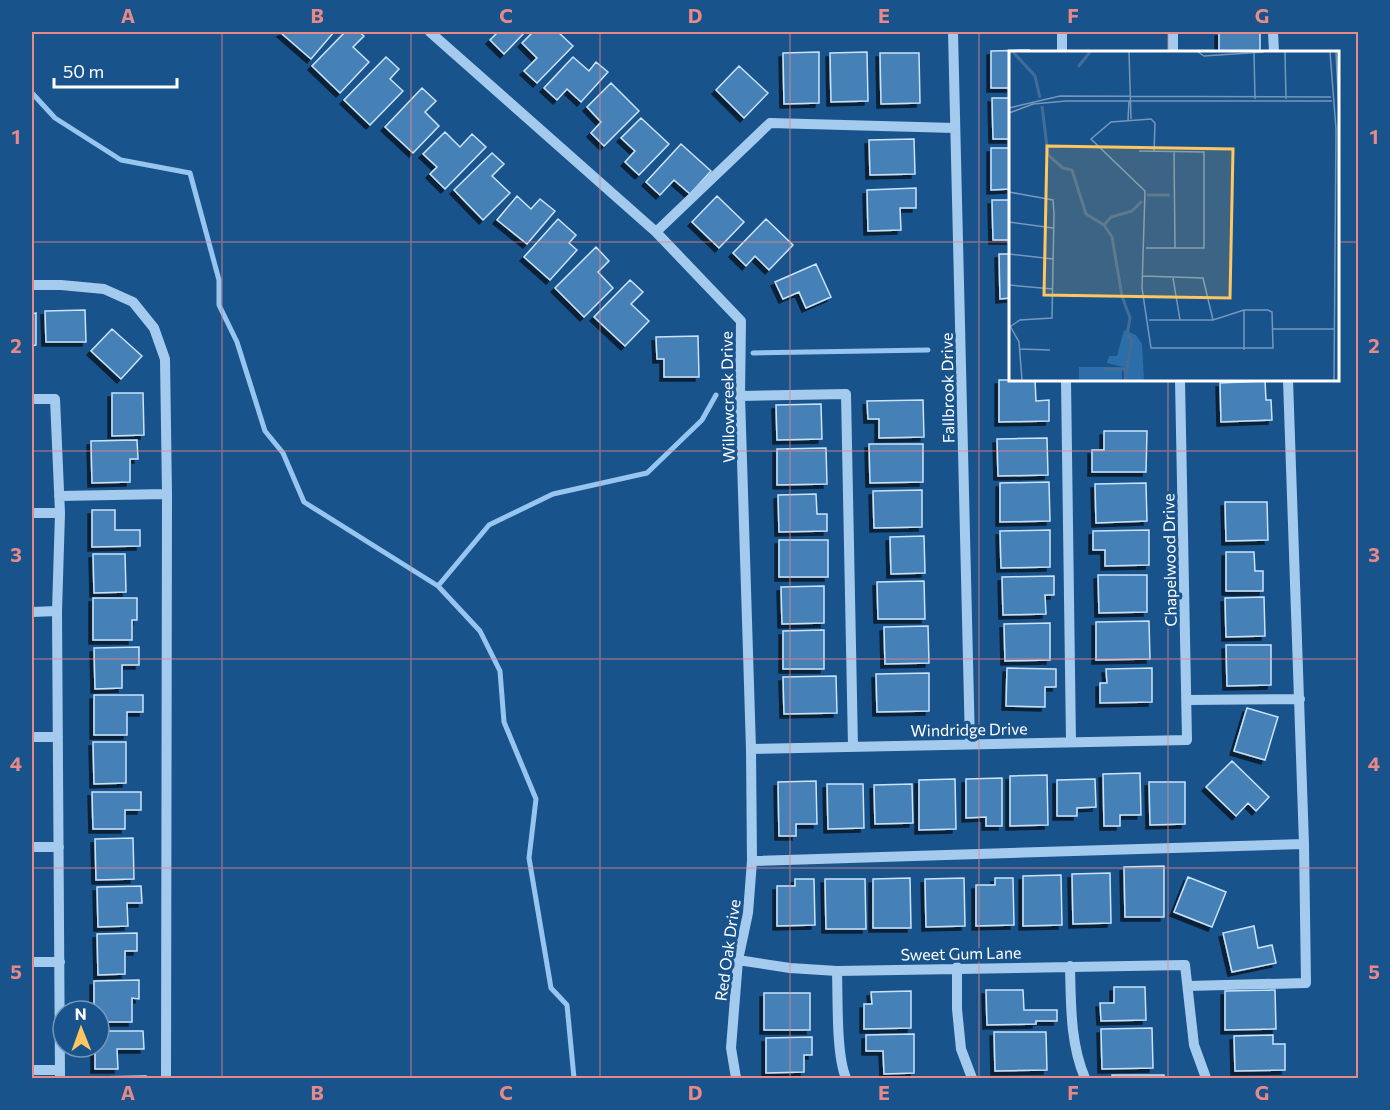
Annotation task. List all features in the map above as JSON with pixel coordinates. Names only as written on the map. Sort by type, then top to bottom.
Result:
[{"type":"street","name":"Willowcreek Drive","points":[[430,32],[656,232],[741,321],[740,396],[752,749],[752,861]]},
{"type":"street","name":"Fallbrook Drive","points":[[953,32],[970,744]]},
{"type":"street","points":[[1062,32],[1062,51]]},
{"type":"street","points":[[1173,32],[1173,51]]},
{"type":"street","points":[[1273,32],[1274,51]]},
{"type":"street","points":[[656,232],[770,123],[955,128]]},
{"type":"street","points":[[32,285],[104,289],[133,302],[154,328],[165,359],[167,494],[166,1078]]},
{"type":"street","points":[[1066,381],[1071,742]]},
{"type":"street","name":"Chapelwood Drive","points":[[1180,381],[1187,740]]},
{"type":"street","points":[[1206,1078],[1194,1044],[1188,986],[1306,983],[1300,699],[1288,381]]},
{"type":"street","points":[[740,396],[846,394],[853,747]]},
{"type":"street","points":[[32,399],[55,399],[60,513],[57,611],[60,1074],[32,1070]]},
{"type":"street","points":[[59,496],[167,494]]},
{"type":"street","points":[[32,513],[60,513]]},
{"type":"street","points":[[32,612],[57,611]]},
{"type":"street","points":[[1187,700],[1300,699]]},
{"type":"street","points":[[32,737],[58,737]]},
{"type":"street","name":"Windridge Drive","points":[[752,749],[1187,740]]},
{"type":"street","points":[[752,861],[1304,844]]},
{"type":"street","points":[[32,847],[59,847]]},
{"type":"street","name":"Red Oak Drive","points":[[736,1078],[731,1048],[738,960],[748,913],[752,861]]},
{"type":"street","name":"Sweet Gum Lane","points":[[738,960],[790,968],[837,971],[1185,964],[1188,986]]},
{"type":"street","points":[[32,962],[60,962]]},
{"type":"street","points":[[1070,966],[1071,1005],[1077,1060],[1085,1078]]},
{"type":"street","points":[[957,967],[957,1009],[961,1049],[972,1078]]},
{"type":"street","points":[[837,971],[842,1061],[846,1078]]},
{"type":"building","points":[[334,32],[311,59],[281,33]]},
{"type":"building","points":[[345,32],[359,32],[364,36],[353,47],[369,62],[340,93],[312,66]]},
{"type":"building","points":[[498,32],[525,32],[504,54],[490,40]]},
{"type":"building","points":[[533,32],[558,32],[573,46],[537,83],[524,71],[537,58],[522,43]]},
{"type":"building","points":[[1219,32],[1260,32],[1260,51],[1219,51]]},
{"type":"building","points":[[1029,50],[1009,51],[1009,88],[991,88],[991,51]]},
{"type":"building","points":[[819,52],[819,103],[784,104],[783,53]]},
{"type":"building","points":[[867,52],[868,101],[831,102],[830,53]]},
{"type":"building","points":[[880,53],[919,53],[920,103],[881,104]]},
{"type":"building","points":[[386,57],[399,69],[390,79],[403,91],[370,125],[344,100]]},
{"type":"building","points":[[573,57],[589,71],[596,62],[608,72],[581,102],[567,89],[557,100],[544,88]]},
{"type":"building","points":[[739,66],[768,93],[744,118],[716,90]]},
{"type":"building","points":[[611,83],[639,111],[604,146],[591,133],[601,122],[587,107]]},
{"type":"building","points":[[422,88],[436,101],[425,112],[439,126],[413,153],[385,127]]},
{"type":"building","points":[[992,98],[1009,98],[1009,139],[993,139]]},
{"type":"building","points":[[641,118],[669,144],[639,175],[625,162],[635,151],[621,138]]},
{"type":"building","points":[[445,132],[460,147],[472,134],[486,147],[445,189],[430,174],[437,167],[423,154]]},
{"type":"building","points":[[914,139],[915,174],[870,175],[869,140]]},
{"type":"building","points":[[681,144],[711,171],[690,194],[674,180],[660,195],[646,182]]},
{"type":"building","points":[[991,148],[1009,148],[1009,189],[991,190]]},
{"type":"building","points":[[492,153],[504,164],[492,176],[510,193],[483,220],[454,190]]},
{"type":"building","points":[[916,188],[916,208],[900,208],[901,230],[868,231],[867,190]]},
{"type":"building","points":[[517,196],[531,209],[540,199],[555,211],[527,244],[497,220]]},
{"type":"building","points":[[717,196],[744,222],[719,248],[692,222]]},
{"type":"building","points":[[992,200],[1009,200],[1009,240],[993,240]]},
{"type":"building","points":[[558,219],[576,235],[569,243],[577,250],[550,280],[524,257]]},
{"type":"building","points":[[766,219],[793,245],[769,270],[755,256],[746,266],[733,253]]},
{"type":"building","points":[[596,247],[609,261],[598,272],[613,288],[584,317],[555,288]]},
{"type":"building","points":[[999,254],[1009,254],[1009,298],[1000,299]]},
{"type":"building","points":[[816,264],[831,297],[806,308],[799,292],[783,299],[775,282]]},
{"type":"building","points":[[630,280],[643,292],[631,304],[649,321],[625,346],[594,317]]},
{"type":"building","points":[[85,310],[86,342],[46,342],[45,311]]},
{"type":"building","points":[[36,313],[36,345],[32,346],[32,314]]},
{"type":"building","points":[[112,329],[142,356],[121,379],[91,351]]},
{"type":"building","points":[[698,336],[699,377],[664,377],[664,359],[657,359],[656,337]]},
{"type":"building","points":[[999,380],[1035,381],[1036,401],[1049,400],[1049,421],[999,422]]},
{"type":"building","points":[[1265,381],[1266,400],[1271,400],[1272,420],[1221,422],[1220,383]]},
{"type":"building","points":[[112,393],[143,393],[144,435],[112,436]]},
{"type":"building","points":[[923,400],[924,437],[879,438],[879,419],[868,419],[867,401]]},
{"type":"building","points":[[821,404],[822,439],[777,440],[776,405]]},
{"type":"building","points":[[1104,431],[1147,431],[1146,472],[1092,472],[1092,450],[1104,450]]},
{"type":"building","points":[[1047,438],[1048,475],[998,476],[997,439]]},
{"type":"building","points":[[137,440],[138,459],[130,459],[130,482],[92,483],[91,441]]},
{"type":"building","points":[[869,444],[923,444],[923,482],[870,483]]},
{"type":"building","points":[[826,448],[827,484],[777,485],[777,449]]},
{"type":"building","points":[[1049,482],[1050,521],[1000,522],[1000,483]]},
{"type":"building","points":[[1146,483],[1147,521],[1096,523],[1095,484]]},
{"type":"building","points":[[922,490],[922,527],[874,528],[873,491]]},
{"type":"building","points":[[816,494],[817,514],[827,514],[827,531],[779,532],[778,495]]},
{"type":"building","points":[[1225,502],[1267,502],[1268,540],[1226,541]]},
{"type":"building","points":[[92,510],[115,510],[115,530],[140,530],[140,546],[92,547]]},
{"type":"building","points":[[1050,530],[1050,567],[1001,568],[1000,531]]},
{"type":"building","points":[[1149,530],[1149,565],[1105,566],[1105,550],[1093,550],[1093,531]]},
{"type":"building","points":[[924,536],[925,573],[891,574],[890,537]]},
{"type":"building","points":[[779,540],[828,540],[828,577],[779,577]]},
{"type":"building","points":[[1226,552],[1254,552],[1255,571],[1263,571],[1263,591],[1226,591]]},
{"type":"building","points":[[93,554],[125,554],[126,592],[94,593]]},
{"type":"building","points":[[1098,575],[1147,575],[1147,612],[1099,613]]},
{"type":"building","points":[[1054,576],[1054,595],[1045,595],[1046,614],[1003,615],[1002,577]]},
{"type":"building","points":[[924,581],[925,619],[878,619],[877,582]]},
{"type":"building","points":[[824,586],[824,623],[782,624],[781,587]]},
{"type":"building","points":[[1264,597],[1265,636],[1226,637],[1225,598]]},
{"type":"building","points":[[93,598],[137,598],[137,620],[132,620],[132,640],[93,640]]},
{"type":"building","points":[[1149,621],[1150,659],[1096,660],[1096,622]]},
{"type":"building","points":[[1050,623],[1050,660],[1005,661],[1004,624]]},
{"type":"building","points":[[928,626],[929,663],[885,664],[884,627]]},
{"type":"building","points":[[824,630],[824,669],[783,669],[783,631]]},
{"type":"building","points":[[1226,645],[1271,645],[1271,685],[1227,686]]},
{"type":"building","points":[[139,647],[139,665],[122,665],[122,688],[95,689],[94,648]]},
{"type":"building","points":[[1007,668],[1056,669],[1056,687],[1045,687],[1045,707],[1006,706]]},
{"type":"building","points":[[1152,668],[1152,702],[1100,703],[1100,683],[1107,683],[1106,669]]},
{"type":"building","points":[[929,673],[929,711],[877,712],[876,674]]},
{"type":"building","points":[[836,676],[837,713],[784,714],[783,677]]},
{"type":"building","points":[[94,695],[143,695],[143,712],[127,712],[127,735],[94,735]]},
{"type":"building","points":[[1247,708],[1278,717],[1265,760],[1234,751]]},
{"type":"building","points":[[93,742],[126,742],[126,783],[94,784]]},
{"type":"building","points":[[1232,761],[1269,797],[1256,811],[1248,803],[1236,816],[1206,787]]},
{"type":"building","points":[[1140,773],[1141,815],[1120,815],[1120,826],[1104,826],[1103,774]]},
{"type":"building","points":[[1047,775],[1048,825],[1010,826],[1010,776]]},
{"type":"building","points":[[1002,778],[1002,826],[986,826],[986,817],[966,818],[966,779]]},
{"type":"building","points":[[955,779],[956,829],[919,830],[919,780]]},
{"type":"building","points":[[1095,779],[1096,807],[1077,808],[1077,816],[1057,816],[1057,780]]},
{"type":"building","points":[[816,781],[817,824],[796,824],[796,836],[779,836],[778,782]]},
{"type":"building","points":[[1149,782],[1185,782],[1185,824],[1150,825]]},
{"type":"building","points":[[827,784],[863,784],[864,828],[828,829]]},
{"type":"building","points":[[912,784],[913,823],[875,824],[874,785]]},
{"type":"building","points":[[92,792],[141,792],[141,810],[125,810],[125,829],[93,829]]},
{"type":"building","points":[[133,838],[134,879],[96,880],[95,839]]},
{"type":"building","points":[[1164,866],[1164,917],[1125,917],[1124,867]]},
{"type":"building","points":[[1110,873],[1111,923],[1073,924],[1072,874]]},
{"type":"building","points":[[1061,875],[1062,925],[1023,926],[1023,876]]},
{"type":"building","points":[[1188,877],[1226,892],[1212,927],[1174,912]]},
{"type":"building","points":[[910,878],[911,928],[873,928],[873,879]]},
{"type":"building","points":[[964,878],[965,926],[926,927],[925,879]]},
{"type":"building","points":[[995,878],[1013,878],[1014,925],[976,926],[976,885],[995,885]]},
{"type":"building","points":[[795,879],[814,879],[815,925],[777,926],[777,886],[795,886]]},
{"type":"building","points":[[825,879],[865,879],[866,929],[826,929]]},
{"type":"building","points":[[141,886],[142,903],[127,903],[128,926],[98,927],[97,887]]},
{"type":"building","points":[[1254,926],[1258,948],[1272,945],[1276,963],[1232,972],[1223,933]]},
{"type":"building","points":[[137,933],[137,951],[125,951],[125,974],[98,975],[97,934]]},
{"type":"building","points":[[139,980],[139,999],[132,998],[132,1022],[111,1022],[111,999],[94,999],[94,981]]},
{"type":"building","points":[[1114,987],[1145,987],[1146,1020],[1101,1021],[1100,1003],[1114,1003]]},
{"type":"building","points":[[986,990],[1023,990],[1024,1010],[1057,1010],[1057,1021],[987,1025]]},
{"type":"building","points":[[1275,990],[1276,1029],[1225,1030],[1225,991]]},
{"type":"building","points":[[911,991],[911,1028],[864,1029],[864,1004],[872,1004],[871,992]]},
{"type":"building","points":[[764,993],[810,993],[810,1030],[764,1030]]},
{"type":"building","points":[[1152,1028],[1153,1068],[1102,1069],[1101,1029]]},
{"type":"building","points":[[111,1031],[143,1031],[144,1049],[117,1049],[118,1069],[95,1069],[95,1059],[111,1059]]},
{"type":"building","points":[[994,1032],[1046,1032],[1047,1070],[995,1071]]},
{"type":"building","points":[[914,1034],[914,1073],[884,1074],[883,1051],[866,1051],[866,1035]]},
{"type":"building","points":[[1273,1035],[1273,1044],[1285,1044],[1285,1070],[1235,1071],[1234,1036]]},
{"type":"building","points":[[812,1037],[812,1055],[804,1055],[804,1072],[766,1073],[766,1038]]},
{"type":"building","points":[[1112,1075],[1164,1075],[1164,1078],[1112,1078]]},
{"type":"building","points":[[146,1076],[146,1078],[96,1078],[96,1077]]},
{"type":"waterway","points":[[32,93],[55,118],[121,160],[190,173],[219,280],[219,305],[237,342],[265,431],[283,453],[304,502],[438,586],[480,631],[500,671],[504,722],[536,799],[529,858],[551,988],[567,1005],[574,1078]]},
{"type":"waterway","points":[[753,353],[928,350]]},
{"type":"waterway","points":[[438,586],[489,525],[553,494],[647,473],[702,420],[716,395]]}]
